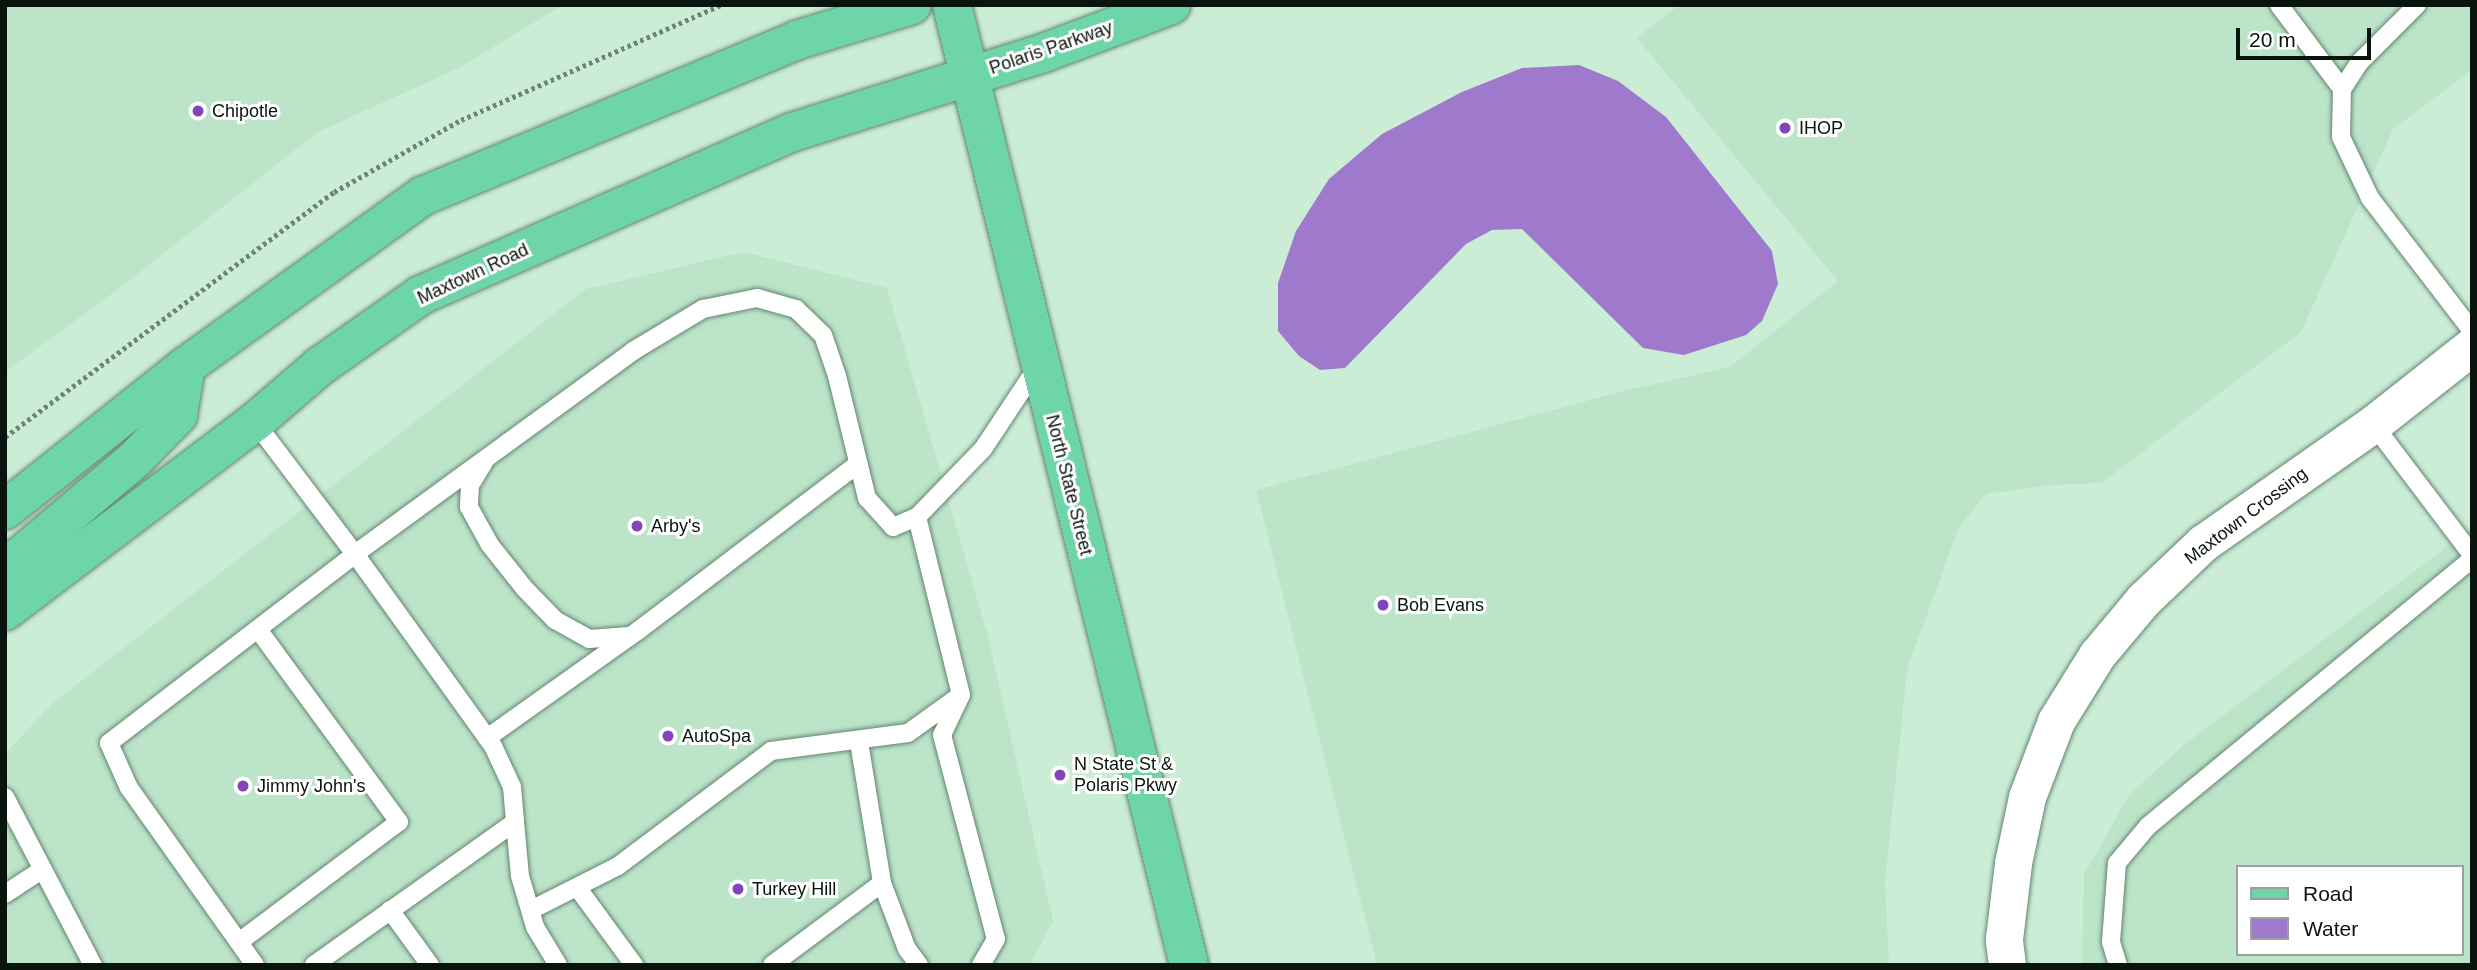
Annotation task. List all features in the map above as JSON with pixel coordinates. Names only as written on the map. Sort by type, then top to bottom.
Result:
[{"type":"main road","points":[[5,510],[186,366],[423,196],[797,40],[912,5]]},
{"type":"main road","name":"North State Street","points":[[952,5],[1182,962]]},
{"type":"main road","name":"Polaris Parkway","points":[[970,75],[1046,52],[1171,5]]},
{"type":"main road","name":"Maxtown Road","points":[[5,611],[255,422],[320,366],[421,295],[793,132],[970,75]]},
{"type":"main road","points":[[5,569],[135,459],[178,415],[186,366]]},
{"type":"street","name":"Maxtown Crossing","points":[[2007,965],[2004,939],[2013,863],[2027,797],[2056,721],[2097,655],[2143,600],[2203,543],[2373,424],[2472,346]]},
{"type":"lane","points":[[2278,5],[2342,89]]},
{"type":"lane","points":[[2417,5],[2359,63],[2342,89],[2341,137],[2370,198],[2472,331]]},
{"type":"lane","points":[[255,965],[129,788],[109,743],[355,554],[633,351],[703,309],[757,298],[796,309],[823,334],[867,498],[893,527],[917,517],[983,449],[1039,364]]},
{"type":"lane","points":[[255,422],[355,554],[487,738],[512,787],[520,876],[535,927],[558,965]]},
{"type":"lane","points":[[2118,965],[2111,942],[2117,863],[2148,825],[2472,557],[2373,424]]},
{"type":"lane","points":[[487,456],[470,485],[469,507],[490,545],[555,620],[589,639],[631,636]]},
{"type":"lane","points":[[487,738],[631,636],[858,464]]},
{"type":"lane","points":[[917,517],[961,695],[942,735],[996,939],[981,965]]},
{"type":"lane","points":[[239,942],[399,822],[258,629]]},
{"type":"lane","points":[[531,910],[618,866],[771,751],[859,742],[908,733],[961,695]]},
{"type":"lane","points":[[859,742],[882,883],[906,949],[919,965]]},
{"type":"lane","points":[[5,797],[93,965]]},
{"type":"lane","points":[[314,965],[515,821]]},
{"type":"lane","points":[[5,894],[43,869]]},
{"type":"lane","points":[[772,965],[882,883]]},
{"type":"lane","points":[[577,887],[634,965]]},
{"type":"lane","points":[[390,910],[430,965]]},
{"type":"shaded area","points":[[5,5],[563,5],[459,68],[318,132],[117,290],[5,372]]},
{"type":"shaded area","points":[[1679,5],[2472,5],[2472,70],[2393,129],[2301,332],[2101,483],[2051,485],[1986,494],[1959,527],[1907,669],[1885,882],[1889,965],[1377,965],[1256,490],[1620,392],[1730,367],[1838,281],[1637,38]]},
{"type":"shaded area","points":[[744,252],[887,288],[987,633],[1053,921],[1030,965],[5,965],[5,754],[53,703],[586,289]]},
{"type":"shaded area","points":[[2472,528],[2472,965],[2082,965],[2084,875],[2129,795],[2185,744]]},
{"type":"water","points":[[1579,65],[1618,81],[1666,117],[1772,251],[1778,284],[1762,321],[1746,335],[1684,355],[1643,348],[1522,229],[1492,230],[1466,244],[1345,368],[1320,370],[1299,356],[1278,331],[1278,283],[1296,231],[1329,179],[1382,134],[1462,92],[1522,68]]},
{"type":"place","name":"Chipotle","points":[[198,111]]},
{"type":"place","name":"IHOP","points":[[1785,128]]},
{"type":"place","name":"Arby's","points":[[637,526]]},
{"type":"place","name":"Bob Evans","points":[[1383,605]]},
{"type":"place","name":"AutoSpa","points":[[668,736]]},
{"type":"place","name":"N State St & Polaris Pkwy","points":[[1060,775]]},
{"type":"place","name":"Jimmy John's","points":[[243,786]]},
{"type":"place","name":"Turkey Hill","points":[[738,889]]}]
